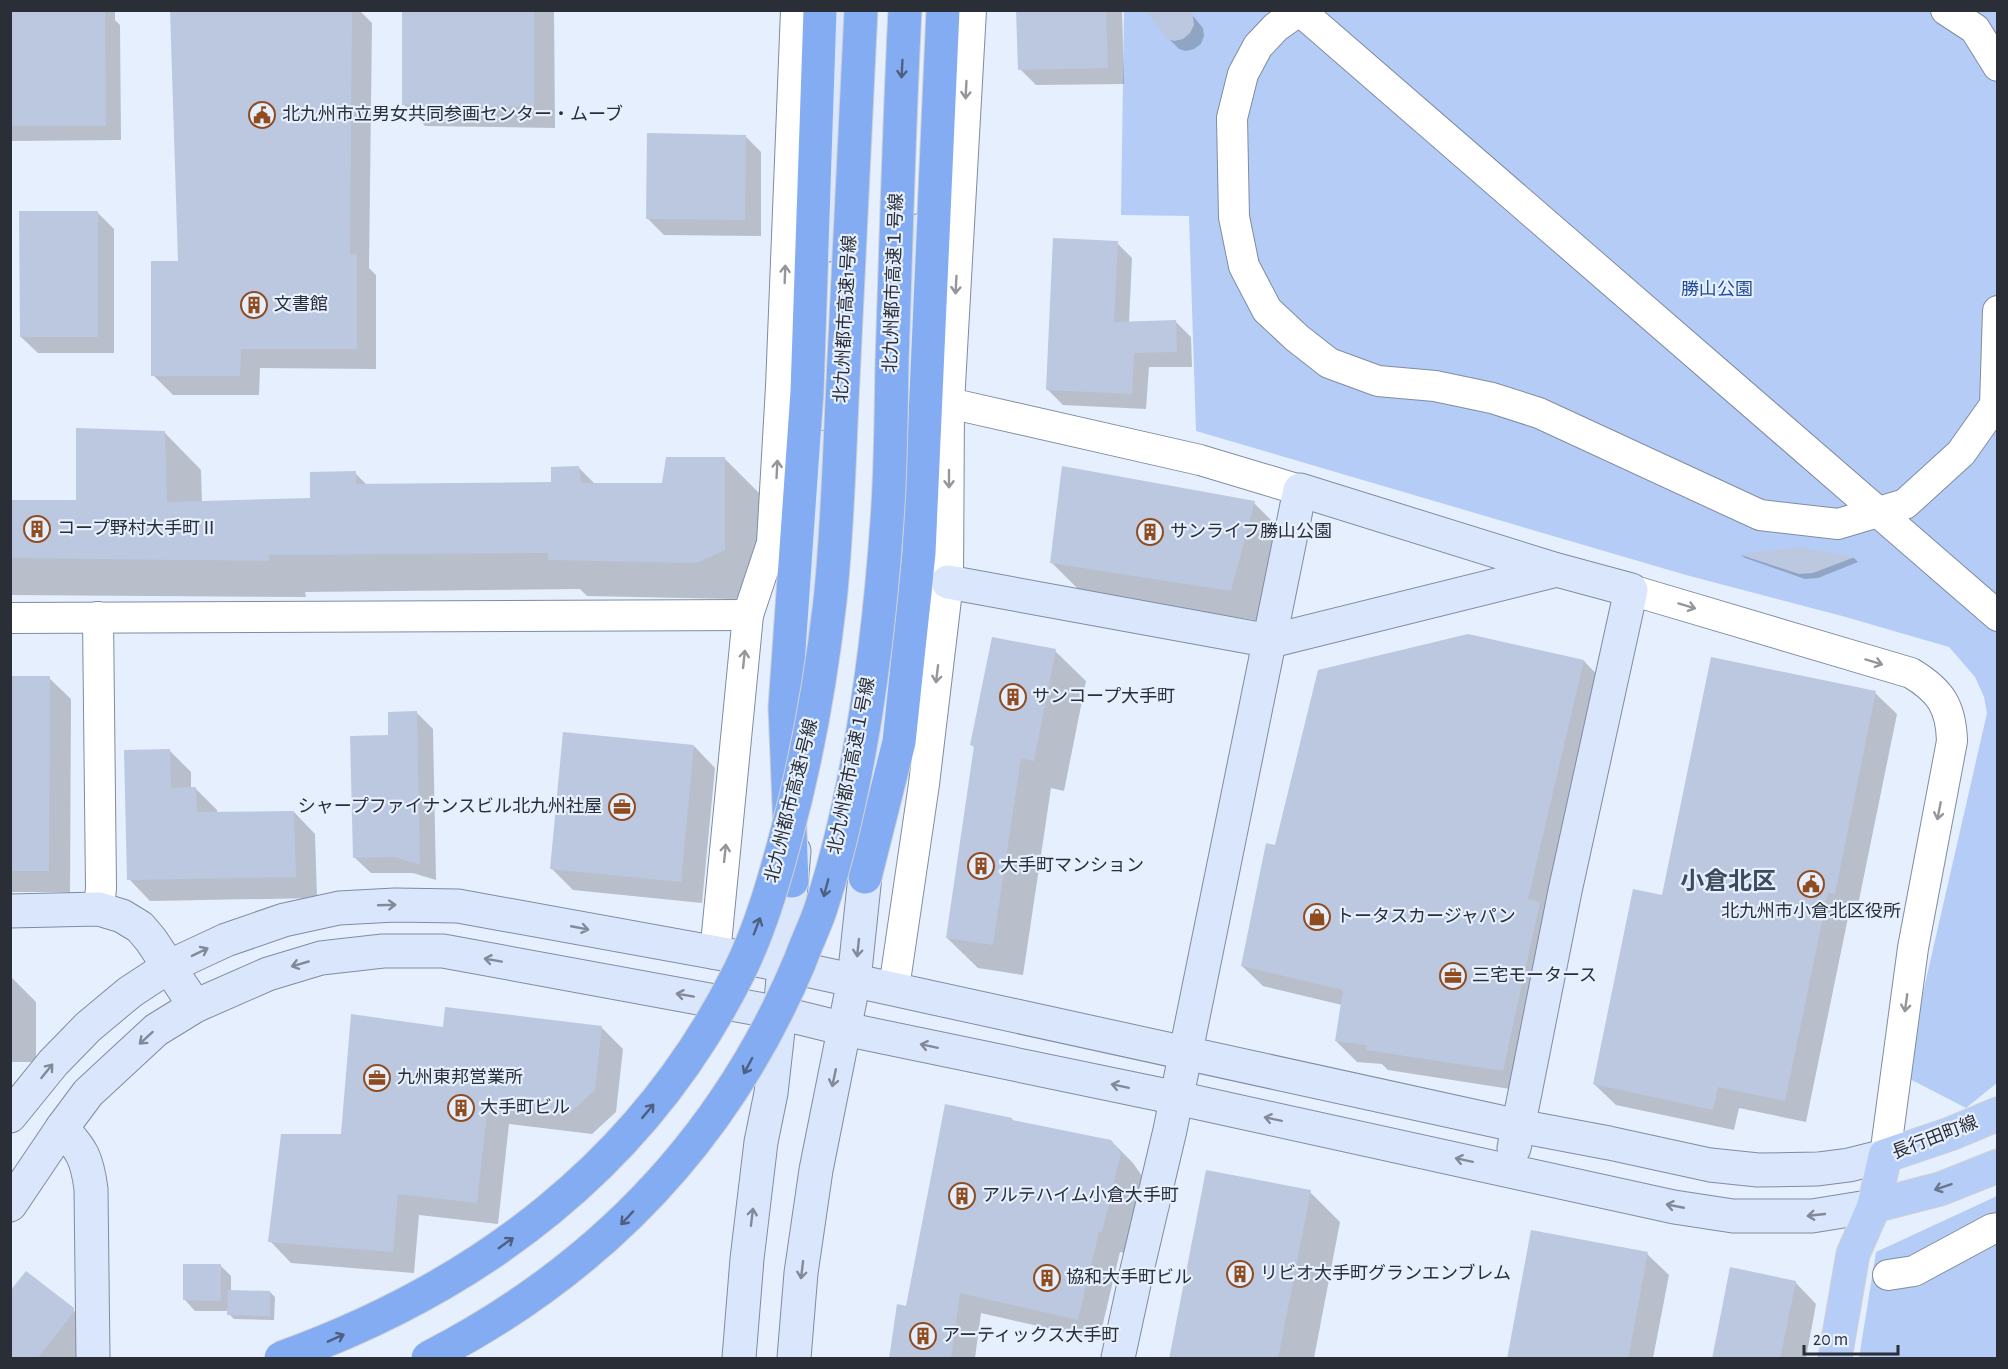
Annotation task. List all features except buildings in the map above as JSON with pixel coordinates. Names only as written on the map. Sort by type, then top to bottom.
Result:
[{"type":"highway","points":[[792,881],[785,707],[807,392],[820,10]]},
{"type":"highway","name":"北九州都市高速1号線","points":[[281,1359],[383,1317],[429,1293],[482,1260],[537,1221],[578,1186],[617,1147],[654,1104],[715,1016],[741,968],[773,885],[797,794],[816,699],[830,601],[837,512],[861,10]]},
{"type":"highway","name":"北九州都市高速１号線","points":[[428,1359],[492,1324],[551,1282],[621,1224],[686,1154],[740,1080],[784,999],[819,913],[849,798],[863,728],[878,624],[887,519],[905,10]]},
{"type":"highway","points":[[865,877],[899,742],[919,553],[943,10]]},
{"type":"main road","name":"長行田町線","points":[[1835,1359],[1853,1254],[1874,1206],[1885,1156],[1950,1134],[1998,1114]]},
{"type":"main road","points":[[1874,1206],[1940,1189],[1998,1166]]},
{"type":"street","points":[[715,954],[748,615],[772,543],[781,387],[796,10]]},
{"type":"street","points":[[739,1359],[747,1259],[761,1142],[771,1093],[792,881],[816,515],[839,10]]},
{"type":"street","points":[[794,1359],[801,1273],[816,1170],[854,980],[898,562],[930,10]]},
{"type":"street","points":[[894,988],[924,784],[948,582],[949,403],[971,10]]},
{"type":"street","points":[[1946,10],[1975,29],[1998,66]]},
{"type":"street","points":[[1989,609],[1879,512],[1300,11],[1276,27],[1258,46],[1243,74],[1232,118],[1234,217],[1244,266],[1268,310],[1297,338],[1329,363],[1378,381],[1435,386],[1492,398],[1539,413],[1760,515],[1838,524],[1879,512],[1905,504],[1961,453],[1995,405],[1998,311]]},
{"type":"street","points":[[10,1116],[53,1063],[88,1027],[130,992],[168,967],[226,940],[284,920],[339,908],[395,905],[458,906],[783,965],[1519,1126],[1710,1165],[1758,1170],[1818,1170],[1849,1166],[1885,1156],[1913,948],[1952,741],[1951,725],[1943,700],[1925,681],[1911,673],[1557,570],[1200,460],[949,403]]},
{"type":"street","points":[[1118,1359],[1177,1098],[1300,490]]},
{"type":"street","points":[[948,582],[1271,641],[1557,570]]},
{"type":"street","points":[[1509,1170],[1630,590]]},
{"type":"street","points":[[10,618],[748,615]]},
{"type":"street","points":[[98,617],[101,888],[99,909]]},
{"type":"street","points":[[10,911],[99,909],[122,916],[140,927],[152,940],[195,1006]]},
{"type":"street","points":[[10,1205],[88,1093],[156,1030],[195,1006],[268,974],[321,958],[383,951],[442,951],[780,1013],[845,1029],[1177,1098],[1674,1207],[1732,1216],[1812,1216],[1874,1206]]},
{"type":"street","points":[[62,1128],[80,1148],[88,1167],[91,1188],[93,1359]]},
{"type":"street","points":[[1888,1275],[1914,1271],[1992,1229],[1998,1228]]},
{"type":"green space","name":"勝山公園","points":[[1124,11],[1997,11],[1997,1083],[1966,1108],[1904,1076],[1987,713],[1984,697],[1975,677],[1949,647],[1686,575],[1196,431],[1189,216],[1121,215]]},
{"type":"green space","points":[[1997,1196],[1997,1358],[1859,1358],[1876,1252]]},
{"type":"place","name":"北九州市立男女共同参画センター・ムーブ","points":[[262,115]]},
{"type":"place","name":"文書館","points":[[254,305]]},
{"type":"place","name":"コープ野村大手町Ⅱ","points":[[37,529]]},
{"type":"place","name":"サンライフ勝山公園","points":[[1150,532]]},
{"type":"place","name":"サンコープ大手町","points":[[1013,697]]},
{"type":"place","name":"シャープファイナンスビル北九州社屋","points":[[622,807]]},
{"type":"place","name":"大手町マンション","points":[[981,866]]},
{"type":"place","name":"北九州市小倉北区役所","points":[[1811,884]]},
{"type":"place","name":"トータスカージャパン","points":[[1317,917]]},
{"type":"place","name":"三宅モータース","points":[[1453,976]]},
{"type":"place","name":"九州東邦営業所","points":[[377,1078]]},
{"type":"place","name":"大手町ビル","points":[[461,1108]]},
{"type":"place","name":"アルテハイム小倉大手町","points":[[962,1196]]},
{"type":"place","name":"リビオ大手町グランエンブレム","points":[[1240,1274]]},
{"type":"place","name":"協和大手町ビル","points":[[1047,1278]]},
{"type":"place","name":"アーティックス大手町","points":[[923,1336]]},
{"type":"district","name":"小倉北区","points":[[1728,882]]}]
